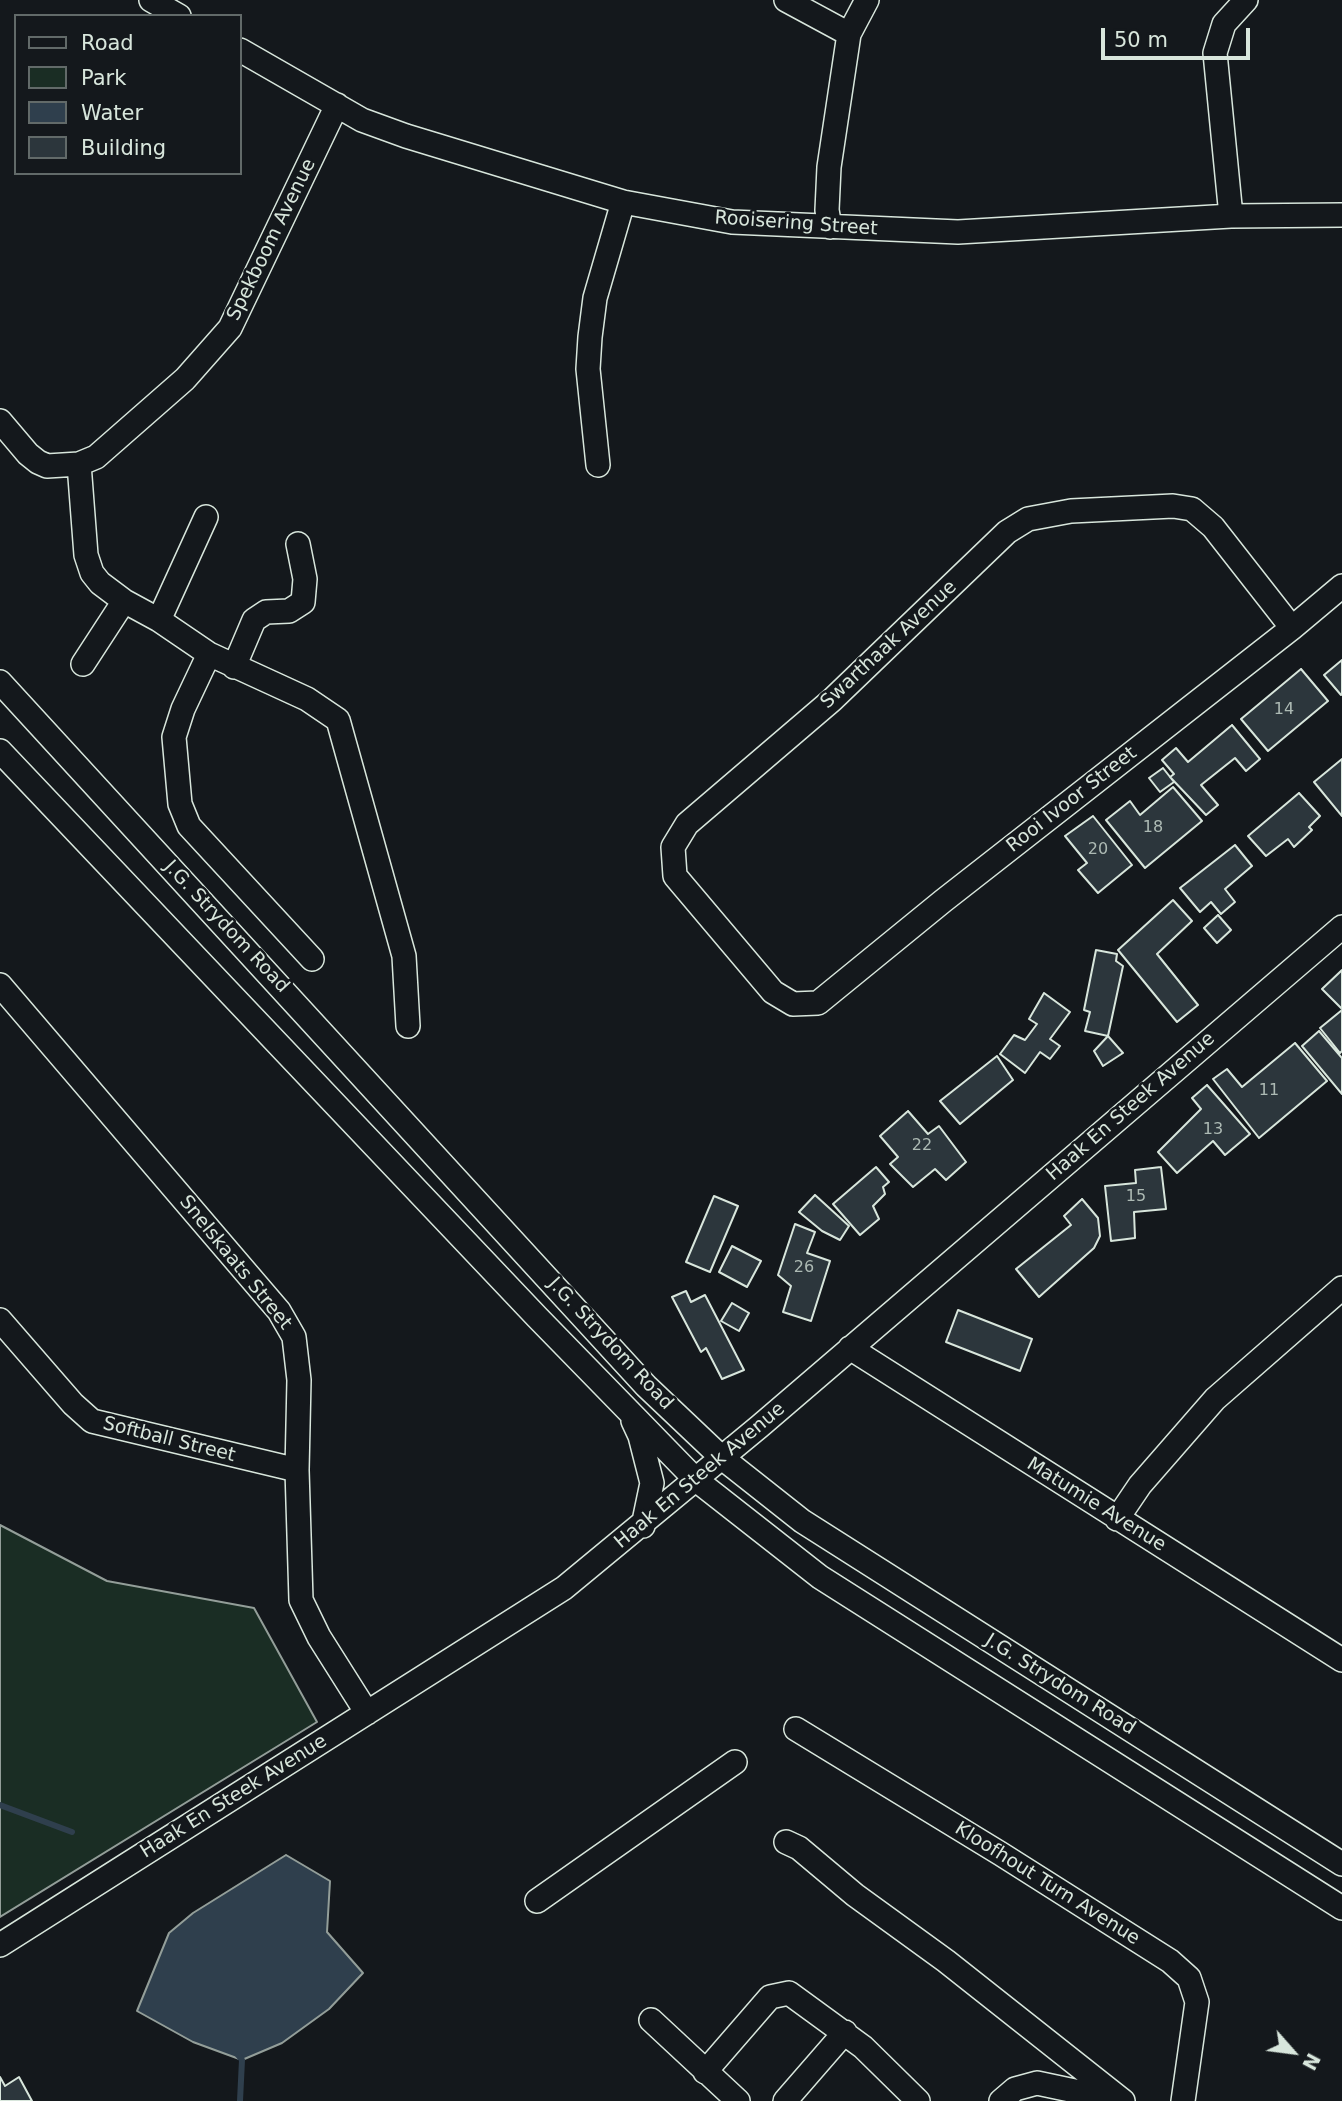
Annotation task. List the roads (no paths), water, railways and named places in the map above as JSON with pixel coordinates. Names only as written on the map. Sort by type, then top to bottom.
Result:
[{"type":"street","points":[[151,0],[176,14]]},
{"type":"street","points":[[786,0],[849,34]]},
{"type":"street","points":[[830,227],[827,210],[829,167],[849,34],[867,0]]},
{"type":"street","points":[[1231,216],[1215,53],[1224,24],[1246,0]]},
{"type":"street","name":"Rooisering Street","points":[[242,51],[362,120],[407,136],[623,202],[732,222],[958,233],[1231,216],[1342,215]]},
{"type":"street","name":"Spekboom Avenue","points":[[0,421],[27,454],[38,462],[47,466],[79,464],[96,457],[185,379],[230,328],[337,106]]},
{"type":"street","points":[[598,465],[588,369],[590,337],[595,299],[623,202]]},
{"type":"street","points":[[79,464],[86,555],[92,573],[124,601],[159,620],[209,654],[322,706],[338,720],[343,729],[404,956],[408,1026]]},
{"type":"street","name":"Swarthaak Avenue","points":[[800,1006],[783,999],[761,980],[681,887],[673,866],[673,847],[687,824],[832,700],[1007,532],[1028,519],[1045,514],[1173,506],[1192,509],[1213,527],[1292,628]]},
{"type":"street","points":[[159,620],[206,517]]},
{"type":"street","points":[[234,667],[254,621],[266,612],[289,611],[303,602],[305,579],[298,544]]},
{"type":"street","name":"Rooi Ivoor Street","points":[[800,1006],[818,1003],[1342,586]]},
{"type":"street","points":[[83,664],[124,601]]},
{"type":"street","points":[[209,654],[183,709],[174,737],[180,804],[190,826],[312,959]]},
{"type":"street","name":"J.G. Strydom Road","points":[[0,682],[646,1387],[721,1457],[802,1521],[1342,1864]]},
{"type":"street","name":"J.G. Strydom Road","points":[[0,751],[695,1479],[820,1577],[1342,1908]]},
{"type":"street","name":"Haak En Steek Avenue","points":[[0,1945],[543,1603],[643,1526],[1342,927]]},
{"type":"street","name":"Snelskaats Street","points":[[0,985],[279,1311],[294,1337],[298,1360],[297,1470],[301,1600],[319,1637],[367,1713]]},
{"type":"street","points":[[1117,1518],[1133,1494],[1214,1399],[1342,1288]]},
{"type":"street","name":"Softball Street","points":[[0,1320],[92,1421],[297,1470]]},
{"type":"street","name":"Matumie Avenue","points":[[850,1348],[1342,1660]]},
{"type":"street","points":[[626,1408],[640,1436],[651,1474],[643,1526]]},
{"type":"street","name":"Kloofhout Turn Avenue","points":[[796,1729],[1170,1961],[1189,1978],[1198,2002],[1183,2101]]},
{"type":"street","points":[[537,1901],[735,1762]]},
{"type":"street","points":[[786,1842],[799,1848],[855,1895],[946,1961],[1121,2101]]},
{"type":"street","points":[[705,2072],[770,1997],[779,1993],[799,1997],[845,2032],[918,2101]]},
{"type":"street","points":[[651,2020],[738,2101]]},
{"type":"street","points":[[785,2101],[845,2032]]},
{"type":"street","points":[[1001,2101],[1015,2090],[1037,2083],[1121,2101]]},
{"type":"water","points":[[286,1855],[330,1881],[327,1932],[363,1973],[329,2009],[282,2043],[242,2060],[193,2042],[137,2011],[169,1933],[193,1913]]},
{"type":"waterway","points":[[0,1805],[72,1832]]},
{"type":"waterway","points":[[238,2055],[242,2060],[240,2101]]}]
